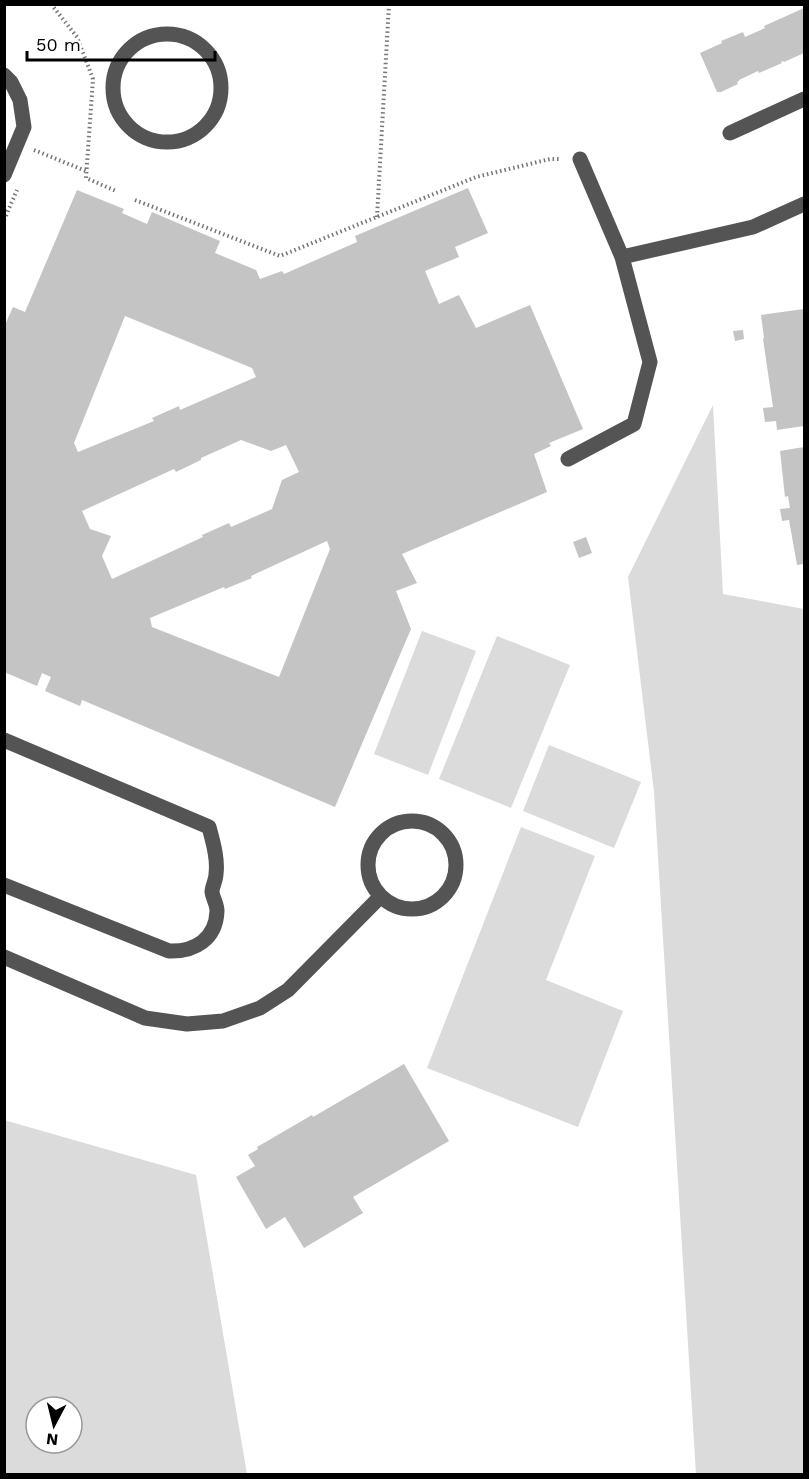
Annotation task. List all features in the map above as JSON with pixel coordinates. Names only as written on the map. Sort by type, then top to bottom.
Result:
[{"type":"street","points":[[174,34],[192,40],[207,52],[218,68],[222,89],[218,107],[204,128],[188,138],[160,142],[142,137],[121,118],[114,100],[114,75],[121,58],[136,43],[154,35],[174,34]]},
{"type":"street","points":[[4,75],[11,82],[20,100],[24,127],[4,175]]},
{"type":"street","points":[[730,133],[804,99]]},
{"type":"street","points":[[567,459],[634,424],[650,362],[622,257],[580,159]]},
{"type":"street","points":[[622,257],[753,227],[804,204]]},
{"type":"street","points":[[4,740],[209,827],[215,850],[217,872],[212,892],[217,908],[215,923],[207,938],[194,948],[169,951],[4,885]]},
{"type":"street","points":[[420,821],[434,826],[448,838],[454,852],[456,868],[452,883],[443,896],[431,905],[413,909],[398,907],[381,896],[372,884],[368,861],[371,846],[386,829],[399,822],[420,821]]},
{"type":"street","points":[[4,957],[145,1018],[187,1024],[223,1021],[260,1008],[288,990],[381,896]]},
{"type":"path","points":[[51,4],[77,37],[93,79],[86,178],[116,191]]},
{"type":"path","points":[[377,217],[389,4]]},
{"type":"path","points":[[30,160],[34,150],[86,171]]},
{"type":"path","points":[[135,200],[280,256],[476,177],[550,159],[580,159]]},
{"type":"path","points":[[4,220],[17,189]]},
{"type":"shaded area","points":[[713,405],[723,594],[804,609],[804,1474],[696,1474],[654,792],[628,577]]},
{"type":"shaded area","points":[[422,631],[476,651],[428,775],[374,754]]},
{"type":"shaded area","points":[[497,636],[570,665],[511,808],[439,779]]},
{"type":"shaded area","points":[[549,745],[641,782],[614,848],[523,811]]},
{"type":"shaded area","points":[[521,827],[595,856],[546,980],[623,1011],[578,1127],[427,1068]]},
{"type":"shaded area","points":[[4,1120],[196,1175],[247,1474],[5,1474]]},
{"type":"building","points":[[804,8],[804,53],[759,73],[758,71],[739,80],[738,84],[717,92],[700,53],[743,32],[745,37]]},
{"type":"building","points":[[468,188],[488,233],[455,247],[459,257],[425,271],[439,304],[459,295],[476,328],[530,305],[583,429],[549,443],[551,446],[534,454],[547,492],[402,554],[417,583],[396,591],[411,629],[335,807],[82,700],[80,706],[45,691],[51,677],[42,673],[37,686],[4,672],[4,327],[13,307],[25,312],[77,190],[124,209],[122,213],[147,224],[152,212],[220,241],[215,253],[256,270],[260,279],[282,271],[284,274],[357,242],[355,236]],"holes":[[[125,316],[252,368],[256,377],[180,410],[179,406],[152,418],[154,421],[78,452],[74,443]],[[241,440],[271,451],[286,445],[299,472],[282,480],[272,509],[231,527],[229,523],[112,579],[102,556],[111,536],[90,529],[82,511],[174,469],[176,472]],[[327,541],[330,549],[279,677],[152,627],[150,618],[224,587],[225,589],[252,578],[251,576]]]},
{"type":"building","points":[[804,309],[804,426],[777,430],[776,421],[765,422],[763,408],[773,407],[761,315]]},
{"type":"building","points":[[743,330],[744,339],[735,341],[733,331]]},
{"type":"building","points":[[804,447],[804,564],[797,565],[789,520],[782,521],[780,509],[790,508],[788,496],[785,497],[780,451]]},
{"type":"building","points":[[586,537],[592,553],[579,558],[573,542]]},
{"type":"building","points":[[404,1064],[449,1141],[353,1197],[363,1213],[304,1248],[285,1217],[266,1229],[236,1177],[255,1166],[248,1155],[258,1149],[257,1147]]}]
